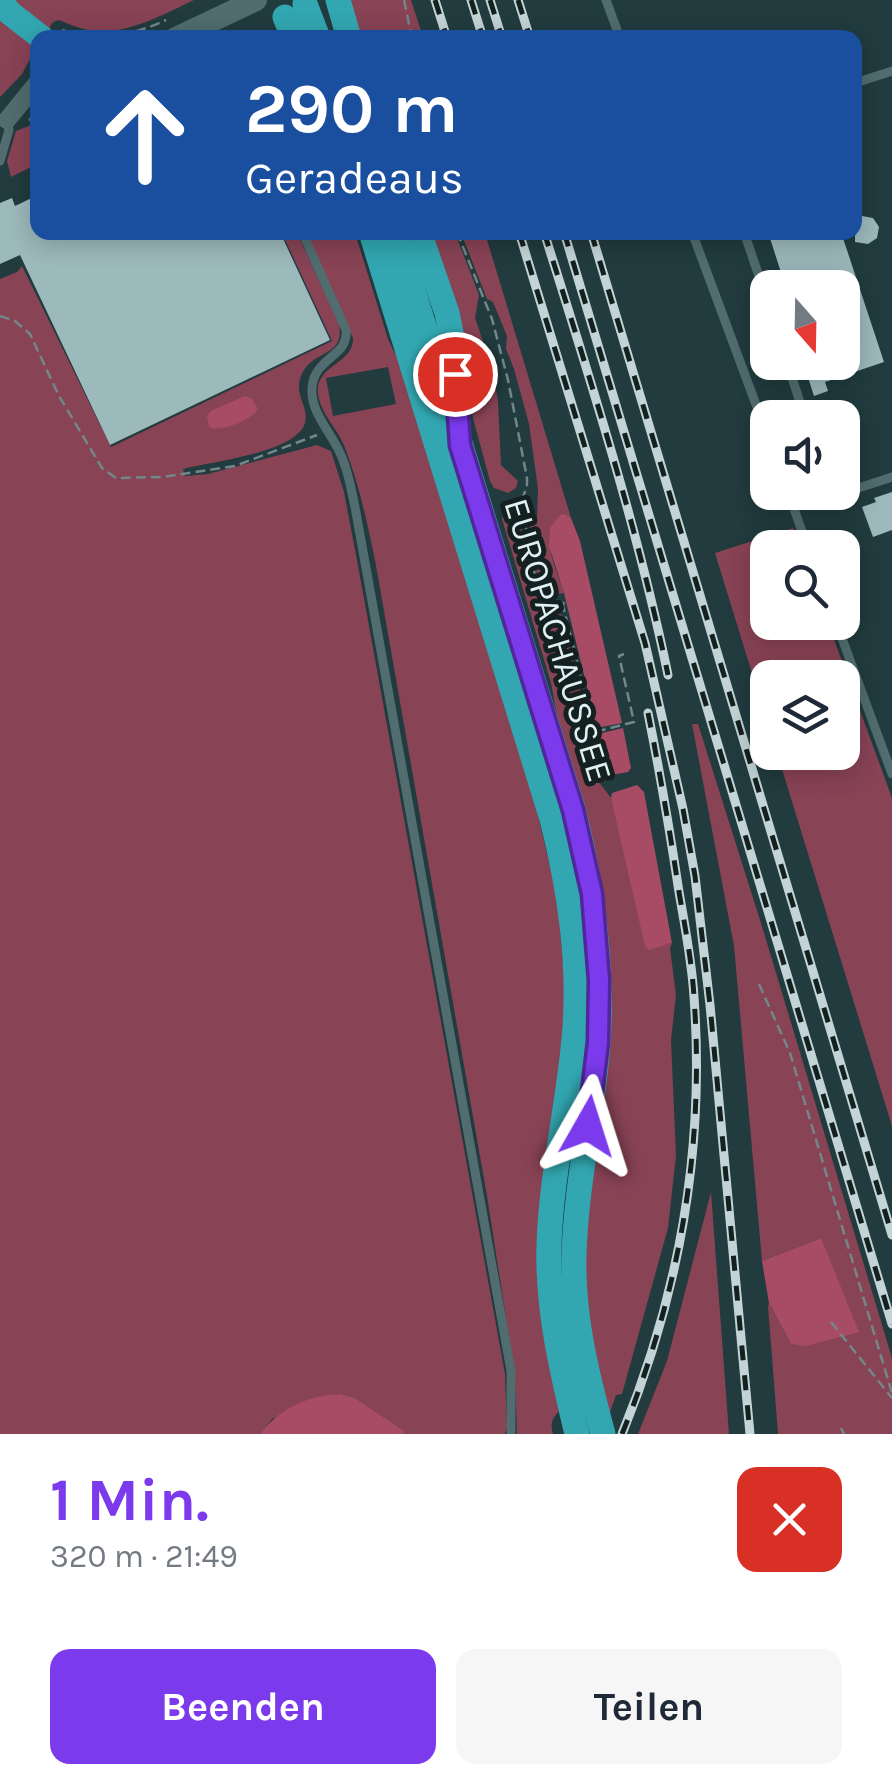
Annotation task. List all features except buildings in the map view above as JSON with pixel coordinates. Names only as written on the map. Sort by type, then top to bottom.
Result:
[{"type":"main road","points":[[338,0],[347,30]]},
{"type":"main road","points":[[0,2],[10,12],[45,30]]},
{"type":"main road","name":"EUROPACHAUSSEE","points":[[372,240],[547,803],[568,891],[575,952],[576,1020],[552,1203],[549,1281],[559,1362],[577,1434]]},
{"type":"main road","name":"EUROPACHAUSSEE","points":[[397,240],[573,810],[592,894],[599,980],[598,1042],[577,1210],[574,1292],[603,1434]]},
{"type":"main road","points":[[423,240],[452,338],[460,445]]},
{"type":"street","points":[[175,27],[226,14],[256,0]]},
{"type":"street","points":[[3,121],[30,91]]},
{"type":"street","points":[[3,121],[30,109]]},
{"type":"lane","points":[[606,0],[617,30]]},
{"type":"lane","points":[[862,81],[892,71]]},
{"type":"lane","points":[[0,161],[10,130],[3,121]]},
{"type":"lane","points":[[306,240],[346,330],[342,349],[315,372],[311,390],[316,409],[342,454],[362,543],[511,1371],[511,1434]]},
{"type":"lane","points":[[695,240],[754,400]]},
{"type":"lane","points":[[747,240],[757,270]]},
{"type":"lane","points":[[860,487],[892,477]]},
{"type":"lane","points":[[843,640],[892,774]]},
{"type":"path","points":[[404,0],[410,30]]},
{"type":"path","points":[[143,30],[175,27]]},
{"type":"path","points":[[461,240],[492,319],[508,380],[527,478],[522,501],[535,576],[548,596],[565,604],[595,732],[634,722],[619,656],[624,654]]},
{"type":"path","points":[[0,316],[15,320],[30,334],[59,396],[102,468],[116,478],[162,477],[235,466],[328,431]]},
{"type":"path","points":[[759,984],[790,1053],[892,1396]]},
{"type":"path","points":[[830,1322],[892,1396]]},
{"type":"shaded area","points":[[13,0],[194,0],[124,29],[90,30],[58,20],[49,29]]},
{"type":"shaded area","points":[[346,0],[411,0],[421,30],[356,30]]},
{"type":"shaded area","points":[[0,14],[30,38],[30,59],[22,74],[0,97]]},
{"type":"shaded area","points":[[30,126],[30,168],[11,177],[7,161],[16,131]]},
{"type":"shaded area","points":[[285,240],[300,240],[339,324],[338,342],[309,364],[300,378],[305,423],[286,442],[269,449],[183,469],[185,476],[208,474],[317,445],[331,451],[344,492],[357,560],[505,1374],[507,1428],[505,1434],[403,1434],[355,1398],[341,1394],[272,1419],[260,1434],[0,1434],[0,279],[22,266],[111,447],[332,341]]},
{"type":"shaded area","points":[[308,240],[357,240],[388,339],[400,364],[537,811],[557,897],[565,980],[564,1029],[541,1321],[559,1411],[552,1422],[553,1434],[517,1434],[515,1376],[487,1196],[375,560],[350,462],[319,400],[322,376],[352,347],[353,338]],"holes":[[[388,367],[396,404],[333,416],[326,378]]]},
{"type":"shaded area","points":[[430,240],[458,240],[479,295],[475,318],[493,370],[501,465],[518,481],[508,493],[494,488],[490,481]]},
{"type":"shaded area","points":[[464,240],[487,240],[571,518],[565,514],[556,521],[550,540],[564,593],[558,594],[557,583],[549,573],[537,575],[529,522],[537,519],[538,489],[529,424],[506,349],[507,336],[493,302],[487,299]]},
{"type":"shaded area","points":[[245,396],[258,409],[254,413],[228,427],[209,427],[207,416],[211,411]]},
{"type":"shaded area","points":[[511,507],[517,509],[533,582],[549,606],[563,616],[598,781],[611,798],[650,949],[672,943],[676,995],[671,1040],[676,1156],[668,1228],[622,1394],[616,1395],[606,1424],[581,1294],[594,1154],[558,721],[551,683],[502,519]]},
{"type":"shaded area","points":[[565,514],[571,518],[580,541],[622,723],[597,728],[549,546],[550,528]]},
{"type":"shaded area","points":[[750,542],[750,640],[834,640],[842,660],[750,660],[750,667],[715,553]]},
{"type":"shaded area","points":[[860,710],[892,798],[892,1126],[782,770],[860,770]]},
{"type":"shaded area","points":[[692,724],[698,724],[761,923],[892,1358],[892,1434],[778,1434],[768,1306],[769,1303],[791,1344],[821,1238],[762,1261],[734,946]]},
{"type":"shaded area","points":[[623,728],[631,768],[611,775],[606,770],[598,734]]},
{"type":"shaded area","points":[[637,785],[644,792],[672,943],[649,950],[611,798],[612,793]]},
{"type":"shaded area","points":[[711,1192],[729,1434],[638,1434],[667,1361]]},
{"type":"shaded area","points":[[821,1238],[859,1332],[806,1346],[791,1344],[769,1303],[762,1261]]},
{"type":"shaded area","points":[[341,1394],[355,1398],[403,1434],[260,1434],[296,1405]]},
{"type":"railway","points":[[435,0],[444,30]]},
{"type":"railway","points":[[471,0],[480,30]]},
{"type":"railway","points":[[490,0],[499,30]]},
{"type":"railway","points":[[518,0],[527,30]]},
{"type":"railway","points":[[521,240],[645,643],[683,809],[710,1005],[750,1434]]},
{"type":"railway","points":[[546,240],[627,508],[668,675]]},
{"type":"railway","points":[[566,240],[892,1324]]},
{"type":"railway","points":[[593,240],[892,1235]]},
{"type":"railway","points":[[622,1434],[642,1382],[673,1274],[684,1220],[695,1109],[692,971],[648,713]]},
{"type":"route","points":[[455,374],[460,445],[573,810],[592,894],[598,938],[598,1042],[588,1126]]}]
